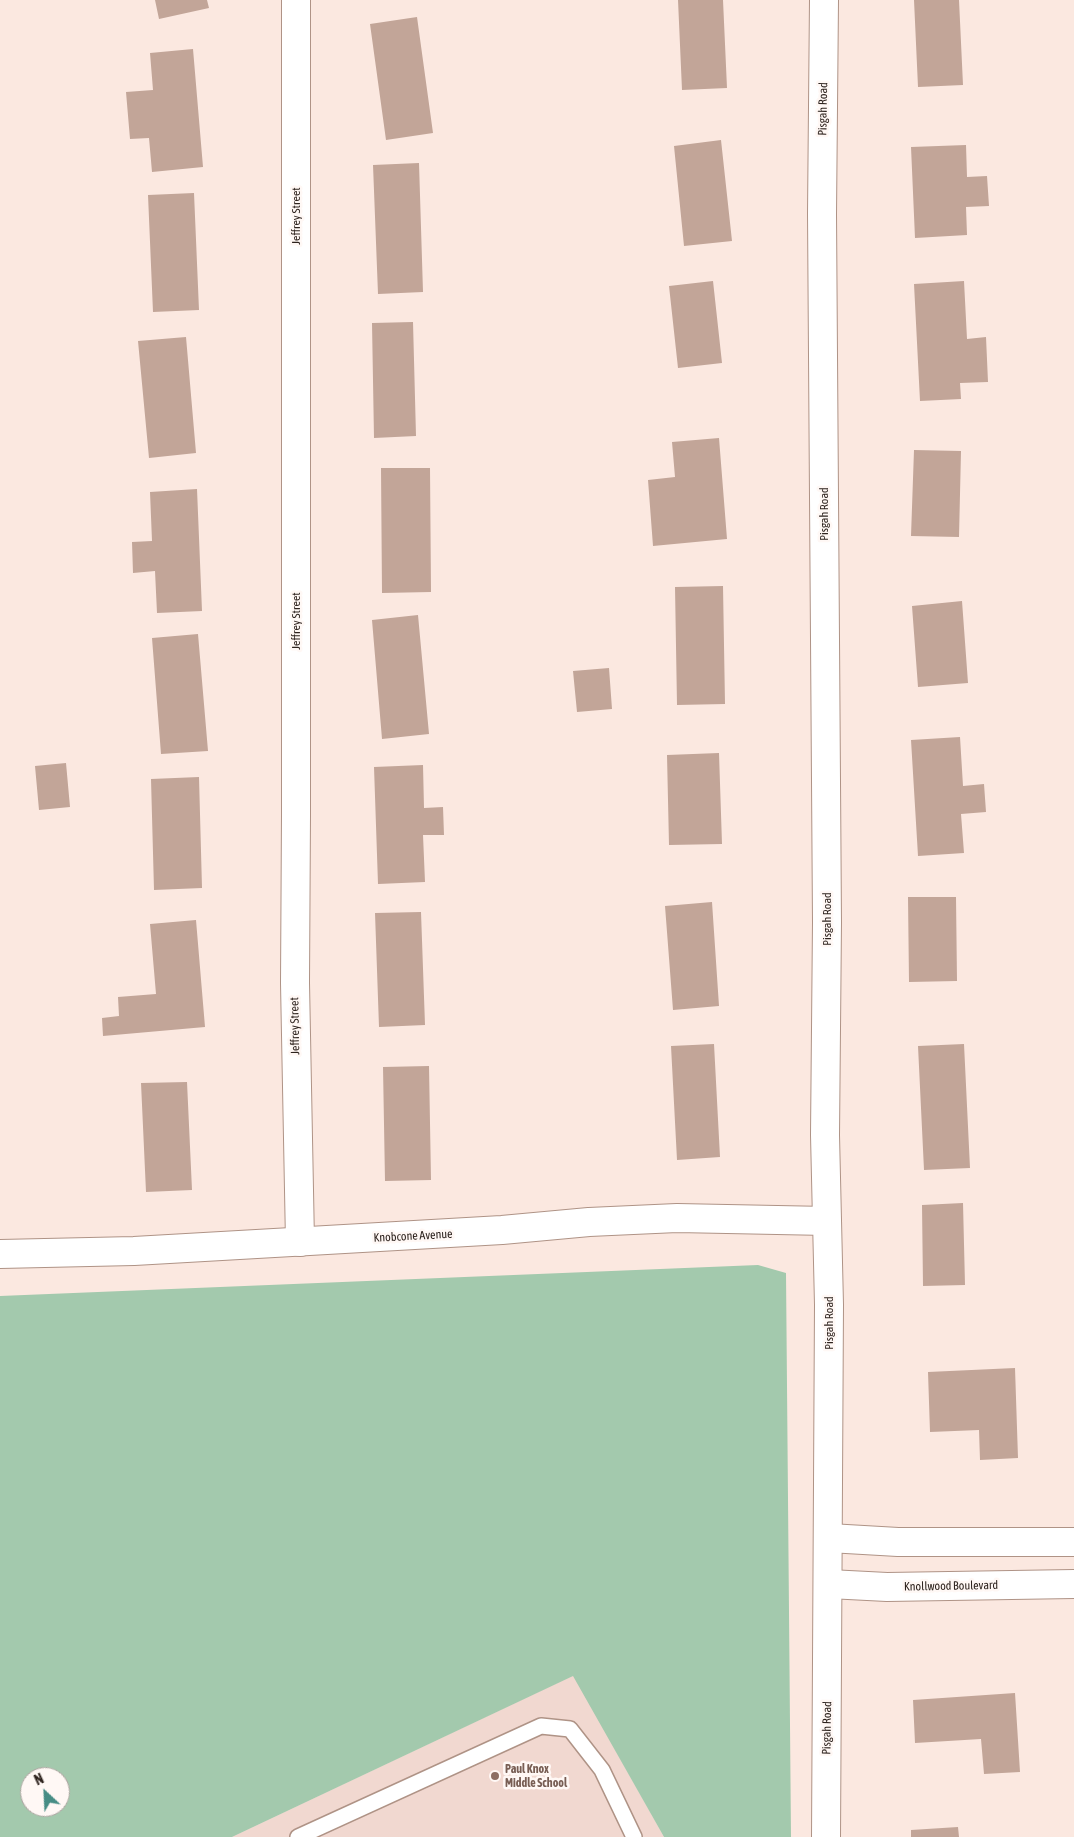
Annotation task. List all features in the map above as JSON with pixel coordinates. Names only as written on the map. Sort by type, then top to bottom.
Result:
[{"type":"street","name":"Jeffrey Street","points":[[296,0],[295,983],[300,1242]]},
{"type":"street","name":"Pisgah Road","points":[[824,0],[822,224],[827,922],[825,1135],[829,1305],[829,1584],[826,1837]]},
{"type":"street","name":"Knobcone Avenue","points":[[0,1254],[134,1251],[300,1242],[502,1230],[589,1222],[667,1219],[827,1221]]},
{"type":"street","points":[[829,1538],[898,1542],[1074,1542]]},
{"type":"street","name":"Knollwood Boulevard","points":[[829,1584],[887,1587],[1074,1584]]},
{"type":"lane","points":[[298,1837],[542,1726],[570,1729],[602,1770],[634,1837]]},
{"type":"shaded area","name":"Paul Knox Middle School","points":[[574,1675],[664,1837],[232,1837]]},
{"type":"green space","points":[[758,1265],[786,1273],[791,1837],[664,1837],[573,1676],[232,1837],[0,1837],[0,1296]]},
{"type":"building","points":[[155,0],[207,0],[209,8],[159,19]]},
{"type":"building","points":[[678,0],[723,0],[727,88],[682,90]]},
{"type":"building","points":[[914,0],[959,0],[963,85],[918,87]]},
{"type":"building","points":[[417,17],[433,133],[386,140],[370,24]]},
{"type":"building","points":[[193,49],[203,167],[152,172],[149,138],[130,139],[126,92],[153,90],[150,53]]},
{"type":"building","points":[[721,140],[732,241],[684,246],[674,146]]},
{"type":"building","points":[[966,145],[967,177],[987,176],[989,206],[966,207],[967,235],[915,238],[911,147]]},
{"type":"building","points":[[419,163],[423,292],[378,294],[373,165]]},
{"type":"building","points":[[194,193],[199,310],[153,312],[148,195]]},
{"type":"building","points":[[713,281],[722,363],[678,368],[669,286]]},
{"type":"building","points":[[964,281],[967,339],[986,337],[988,382],[960,383],[961,399],[920,401],[914,284]]},
{"type":"building","points":[[413,322],[416,436],[374,438],[372,323]]},
{"type":"building","points":[[186,337],[196,453],[149,458],[138,341]]},
{"type":"building","points":[[719,438],[727,539],[653,546],[648,480],[675,477],[672,442]]},
{"type":"building","points":[[914,450],[961,451],[959,537],[911,536]]},
{"type":"building","points":[[381,468],[430,468],[431,592],[382,593]]},
{"type":"building","points":[[197,489],[202,611],[157,613],[155,571],[133,573],[132,542],[152,541],[150,492]]},
{"type":"building","points":[[723,586],[725,704],[677,705],[675,587]]},
{"type":"building","points":[[962,601],[968,683],[918,687],[912,606]]},
{"type":"building","points":[[418,615],[429,734],[382,739],[372,620]]},
{"type":"building","points":[[198,634],[208,751],[161,754],[152,638]]},
{"type":"building","points":[[609,668],[612,709],[577,712],[573,671]]},
{"type":"building","points":[[960,737],[963,786],[984,784],[986,812],[961,814],[964,853],[918,856],[911,740]]},
{"type":"building","points":[[719,753],[722,844],[669,845],[667,755]]},
{"type":"building","points":[[66,763],[70,807],[39,810],[35,766]]},
{"type":"building","points":[[423,765],[424,808],[443,807],[444,835],[423,835],[425,882],[378,884],[374,767]]},
{"type":"building","points":[[199,777],[202,888],[154,890],[151,779]]},
{"type":"building","points":[[908,897],[956,897],[957,981],[909,982]]},
{"type":"building","points":[[712,902],[719,1006],[673,1010],[665,906]]},
{"type":"building","points":[[421,912],[425,1025],[379,1027],[375,913]]},
{"type":"building","points":[[196,920],[205,1027],[103,1036],[102,1018],[119,1016],[118,997],[156,994],[150,924]]},
{"type":"building","points":[[714,1044],[720,1157],[677,1160],[671,1046]]},
{"type":"building","points":[[964,1044],[970,1168],[924,1170],[918,1046]]},
{"type":"building","points":[[429,1066],[431,1180],[385,1181],[383,1067]]},
{"type":"building","points":[[187,1082],[192,1190],[146,1192],[141,1083]]},
{"type":"building","points":[[963,1203],[965,1285],[923,1286],[922,1205]]},
{"type":"building","points":[[1015,1368],[1018,1458],[980,1460],[979,1430],[930,1432],[928,1372]]},
{"type":"building","points":[[1015,1693],[1020,1772],[984,1774],[981,1739],[915,1743],[913,1700]]},
{"type":"building","points":[[958,1827],[959,1837],[911,1837],[911,1830]]},
{"type":"place","name":"Paul Knox Middle School","points":[[495,1776]]}]
